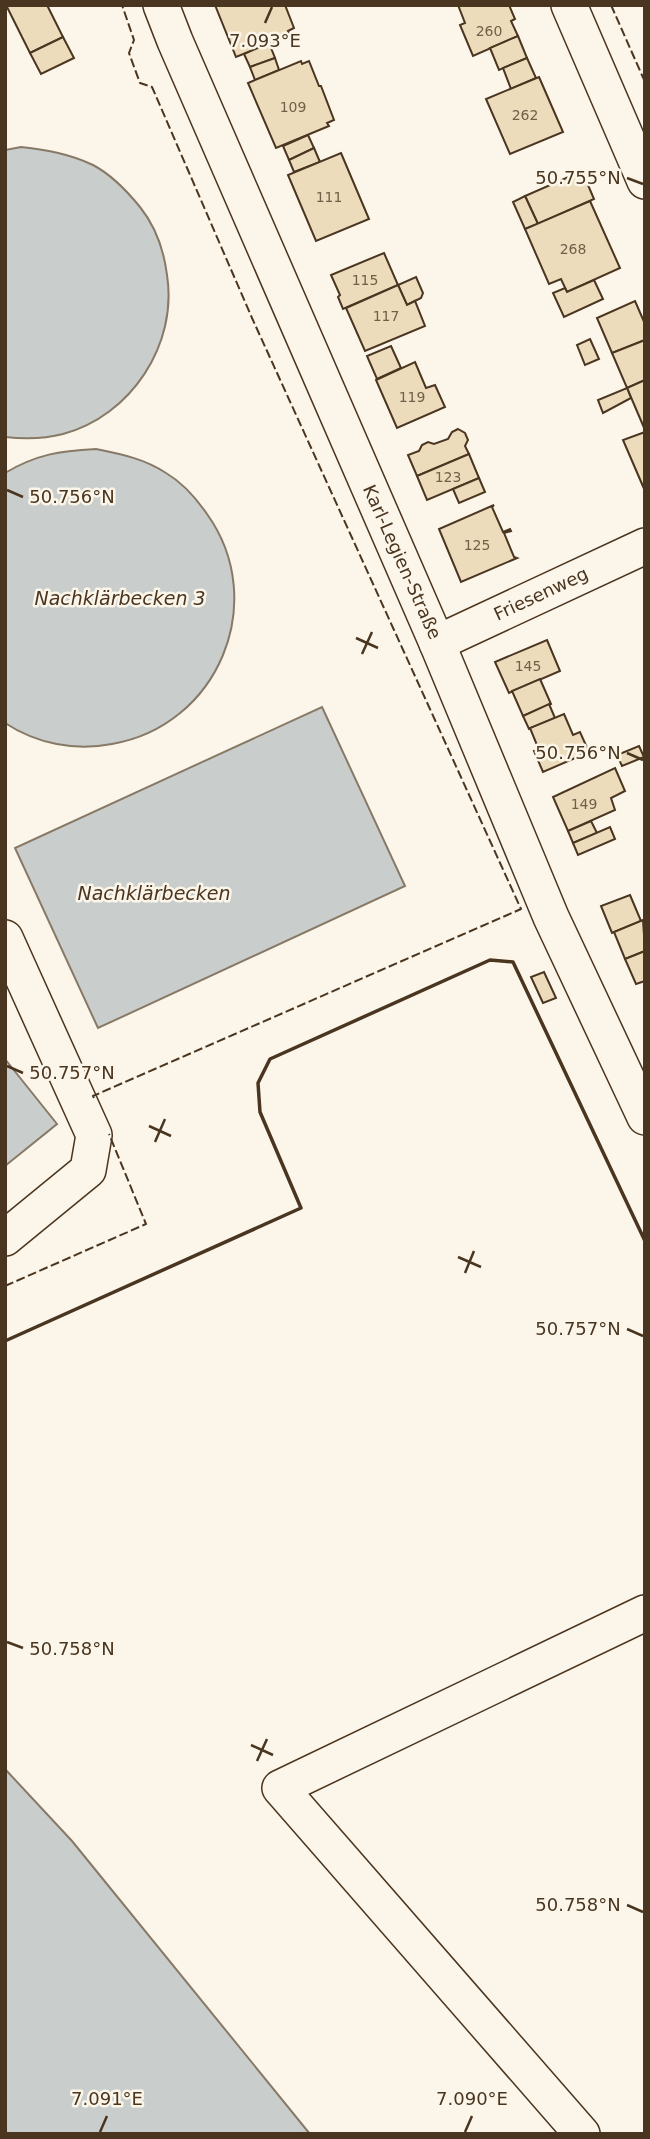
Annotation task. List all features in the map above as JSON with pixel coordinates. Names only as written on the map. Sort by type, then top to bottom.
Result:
[{"type":"street","name":"Karl-Legien-Straße","points":[[161,5],[437,643],[551,917],[645,1117]]},
{"type":"street","points":[[569,5],[645,181]]},
{"type":"street","name":"Friesenweg","points":[[437,643],[645,546]]},
{"type":"street","points":[[5,938],[94,1135],[88,1170],[5,1238]]},
{"type":"street","points":[[582,2134],[279,1788],[645,1613]]},
{"type":"water","points":[[21,147],[58,153],[84,161],[107,174],[135,201],[151,223],[161,248],[167,275],[165,326],[157,351],[145,374],[129,394],[109,411],[87,425],[49,437],[5,437],[5,150]]},
{"type":"water","name":"Nachklärbecken 3","points":[[96,449],[158,468],[178,481],[198,502],[225,548],[234,585],[233,621],[223,655],[205,687],[180,713],[149,733],[112,744],[84,747],[43,741],[5,723],[5,473],[49,455]]},
{"type":"water","name":"Nachklärbecken","points":[[322,707],[405,886],[98,1028],[15,848]]},
{"type":"water","points":[[5,1059],[57,1124],[5,1166]]},
{"type":"water","points":[[5,1769],[72,1841],[310,2134],[5,2134]]},
{"type":"building","points":[[6,5],[47,5],[63,37],[30,53]]},
{"type":"building","points":[[215,5],[285,5],[294,28],[288,31],[290,35],[236,57]]},
{"type":"building","points":[[458,5],[509,5],[515,19],[511,21],[518,36],[473,56],[460,25],[465,23]]},
{"type":"building","points":[[518,36],[527,58],[499,70],[490,48]]},
{"type":"building","points":[[63,37],[74,58],[41,74],[30,53]]},
{"type":"building","points":[[269,43],[275,58],[250,67],[244,54]]},
{"type":"building","points":[[275,58],[279,70],[255,80],[250,67]]},
{"type":"building","points":[[527,58],[536,78],[511,89],[503,68]]},
{"type":"building","points":[[301,61],[302,64],[309,61],[334,120],[327,123],[329,126],[276,148],[248,83]]},
{"type":"building","points":[[539,77],[563,132],[510,154],[486,99]]},
{"type":"building","points":[[308,135],[314,148],[289,160],[283,146]]},
{"type":"building","points":[[314,148],[320,162],[294,172],[289,160]]},
{"type":"building","points":[[341,153],[369,219],[316,241],[288,175]]},
{"type":"building","points":[[582,171],[594,199],[538,224],[525,196]]},
{"type":"building","points":[[525,196],[538,224],[525,229],[513,202]]},
{"type":"building","points":[[590,201],[620,268],[567,292],[561,279],[549,284],[525,229]]},
{"type":"building","points":[[384,253],[398,285],[343,309],[331,275]]},
{"type":"building","points":[[416,277],[423,293],[421,298],[407,305],[398,285]]},
{"type":"building","points":[[594,280],[603,299],[564,317],[553,293],[565,288],[567,292]]},
{"type":"building","points":[[398,285],[407,305],[415,301],[425,326],[365,351],[346,308]]},
{"type":"building","points":[[635,301],[645,324],[645,340],[612,353],[597,318]]},
{"type":"building","points":[[590,339],[599,359],[585,365],[577,345]]},
{"type":"building","points":[[645,340],[645,380],[627,388],[612,353]]},
{"type":"building","points":[[391,346],[401,368],[377,379],[367,356]]},
{"type":"building","points":[[415,362],[426,388],[435,385],[445,407],[397,428],[376,380]]},
{"type":"building","points":[[645,380],[645,430],[627,388]]},
{"type":"building","points":[[627,388],[631,398],[603,413],[598,400]]},
{"type":"building","points":[[458,429],[465,433],[468,440],[465,446],[469,454],[417,476],[408,455],[419,451],[422,445],[428,442],[434,444],[448,439],[452,432]]},
{"type":"building","points":[[645,432],[645,491],[623,440]]},
{"type":"building","points":[[469,454],[479,478],[427,500],[417,476]]},
{"type":"building","points":[[479,478],[485,492],[459,503],[453,489]]},
{"type":"building","points":[[494,505],[492,507],[503,532],[510,529],[511,531],[504,533],[514,557],[517,558],[461,582],[439,529]]},
{"type":"building","points":[[547,640],[560,671],[509,693],[495,662]]},
{"type":"building","points":[[540,679],[551,704],[523,716],[512,691]]},
{"type":"building","points":[[549,704],[555,718],[529,729],[523,716]]},
{"type":"building","points":[[564,714],[573,735],[580,732],[589,752],[543,772],[534,751],[539,750],[530,728]]},
{"type":"building","points":[[639,746],[644,757],[622,766],[617,755]]},
{"type":"building","points":[[615,768],[625,791],[611,798],[615,810],[568,831],[553,797]]},
{"type":"building","points":[[591,821],[597,833],[573,843],[568,831]]},
{"type":"building","points":[[610,827],[615,839],[578,855],[573,843]]},
{"type":"building","points":[[630,895],[641,921],[612,933],[601,906]]},
{"type":"building","points":[[643,920],[645,951],[625,959],[614,932]]},
{"type":"building","points":[[645,951],[645,981],[636,984],[625,959]]},
{"type":"building","points":[[544,972],[556,998],[543,1003],[531,977]]},
{"type":"fence","points":[[94,1098],[93,1096],[521,909],[252,318],[152,87],[140,83],[129,53],[134,40],[122,5]]},
{"type":"fence","points":[[611,5],[645,82]]},
{"type":"fence","points":[[5,1286],[146,1224],[109,1134]]},
{"type":"wall","points":[[5,1341],[301,1208],[260,1112],[258,1083],[270,1059],[490,960],[513,962],[645,1241]]}]
